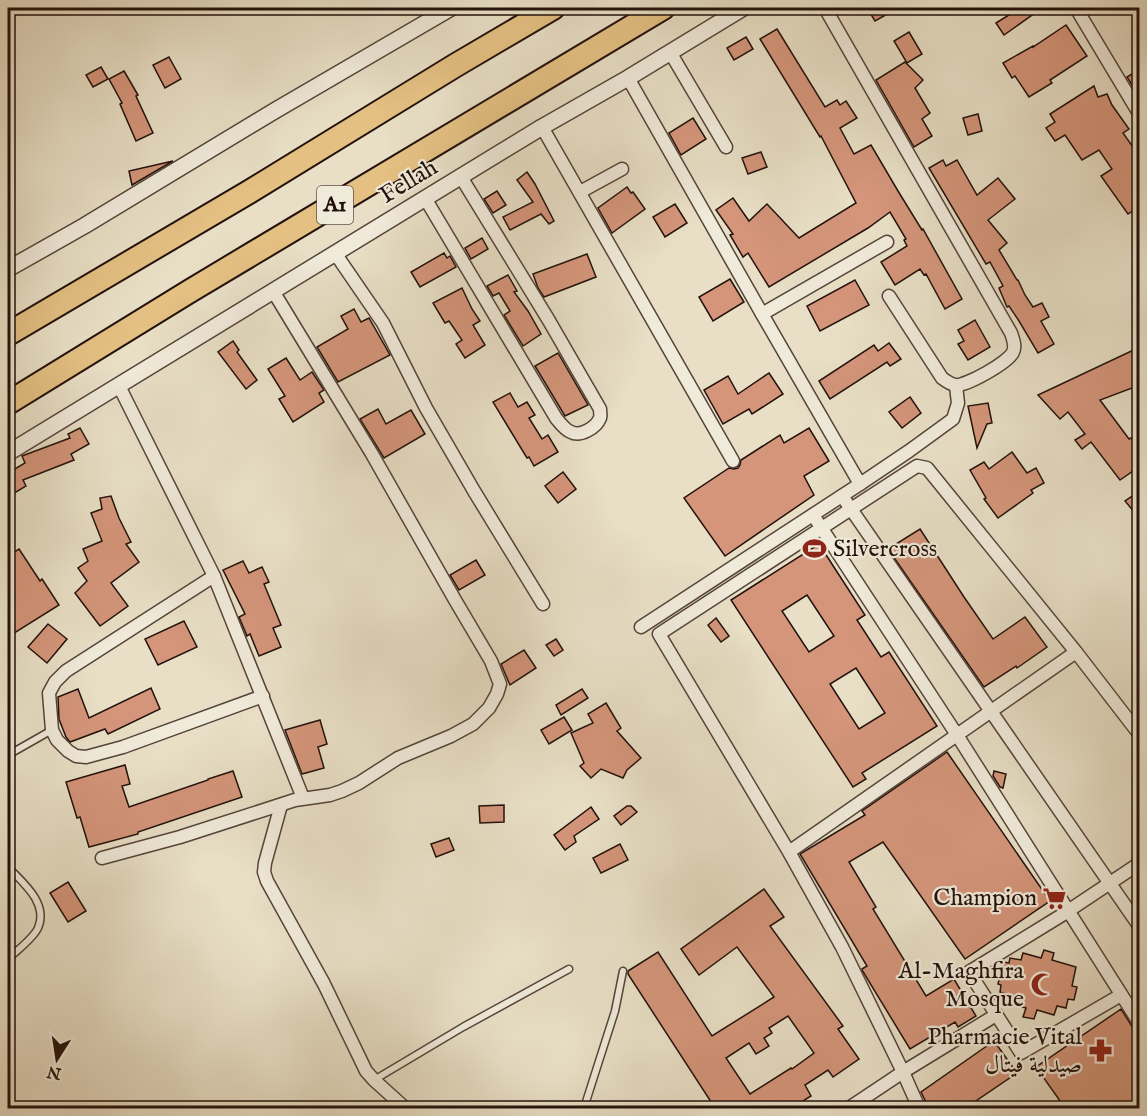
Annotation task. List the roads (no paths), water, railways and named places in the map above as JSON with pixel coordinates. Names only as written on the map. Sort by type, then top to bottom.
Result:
[{"type":"highway","name":"A1","points":[[8,334],[249,192],[553,8]]},
{"type":"highway","name":"A1","points":[[8,403],[200,285],[663,8]]},
{"type":"street","points":[[9,265],[84,226],[451,8]]},
{"type":"street","name":"Fellah","points":[[8,453],[542,127],[743,8]]},
{"type":"street","points":[[825,8],[1011,333],[1015,345],[1013,353],[1005,362],[965,384],[956,386],[949,383],[942,378],[889,296]]},
{"type":"street","points":[[1076,8],[1140,115]]},
{"type":"street","points":[[670,52],[726,147]]},
{"type":"street","points":[[628,78],[860,484]]},
{"type":"street","points":[[542,127],[688,386],[733,461]]},
{"type":"street","points":[[580,192],[622,169]]},
{"type":"street","points":[[425,198],[556,418],[571,433],[580,434],[590,430],[601,417],[600,409],[461,177]]},
{"type":"street","points":[[762,314],[887,242]]},
{"type":"street","points":[[335,253],[383,323],[426,408],[543,604]]},
{"type":"street","points":[[102,858],[180,837],[303,798],[330,795],[342,791],[398,758],[474,724],[489,708],[497,694],[500,684],[491,661],[372,454],[273,291]]},
{"type":"street","points":[[119,386],[214,576],[303,798]]},
{"type":"street","points":[[641,627],[860,484],[953,419],[958,403],[956,386]]},
{"type":"street","points":[[919,1108],[842,947],[789,852],[659,634],[916,466],[927,468],[1140,735]]},
{"type":"street","points":[[842,496],[1140,927]]},
{"type":"street","points":[[813,515],[957,735],[1140,1024]]},
{"type":"street","points":[[214,576],[66,671],[55,682],[49,693],[52,730],[57,740],[68,752],[75,756],[86,757],[123,747],[263,696]]},
{"type":"street","points":[[789,852],[1076,652]]},
{"type":"street","points":[[281,805],[265,863],[264,872],[267,882],[324,984],[366,1071],[405,1108]]},
{"type":"street","points":[[1121,995],[1021,1053],[969,972],[1140,863]]},
{"type":"street","points":[[849,1108],[996,1015]]},
{"type":"lane","points":[[8,755],[52,730]]},
{"type":"lane","points":[[8,867],[33,894],[40,911],[40,921],[32,937],[8,959]]},
{"type":"lane","points":[[374,1080],[463,1027],[569,969]]},
{"type":"lane","points":[[584,1108],[615,1011],[623,971]]},
{"type":"place","name":"Silvercross","points":[[815,549]]},
{"type":"place","name":"Champion","points":[[1055,898]]},
{"type":"place","name":"Al-Maghfira Mosque","points":[[1042,985]]},
{"type":"place","name":"Pharmacie Vital صيدلية فيتال","points":[[1100,1051]]}]
